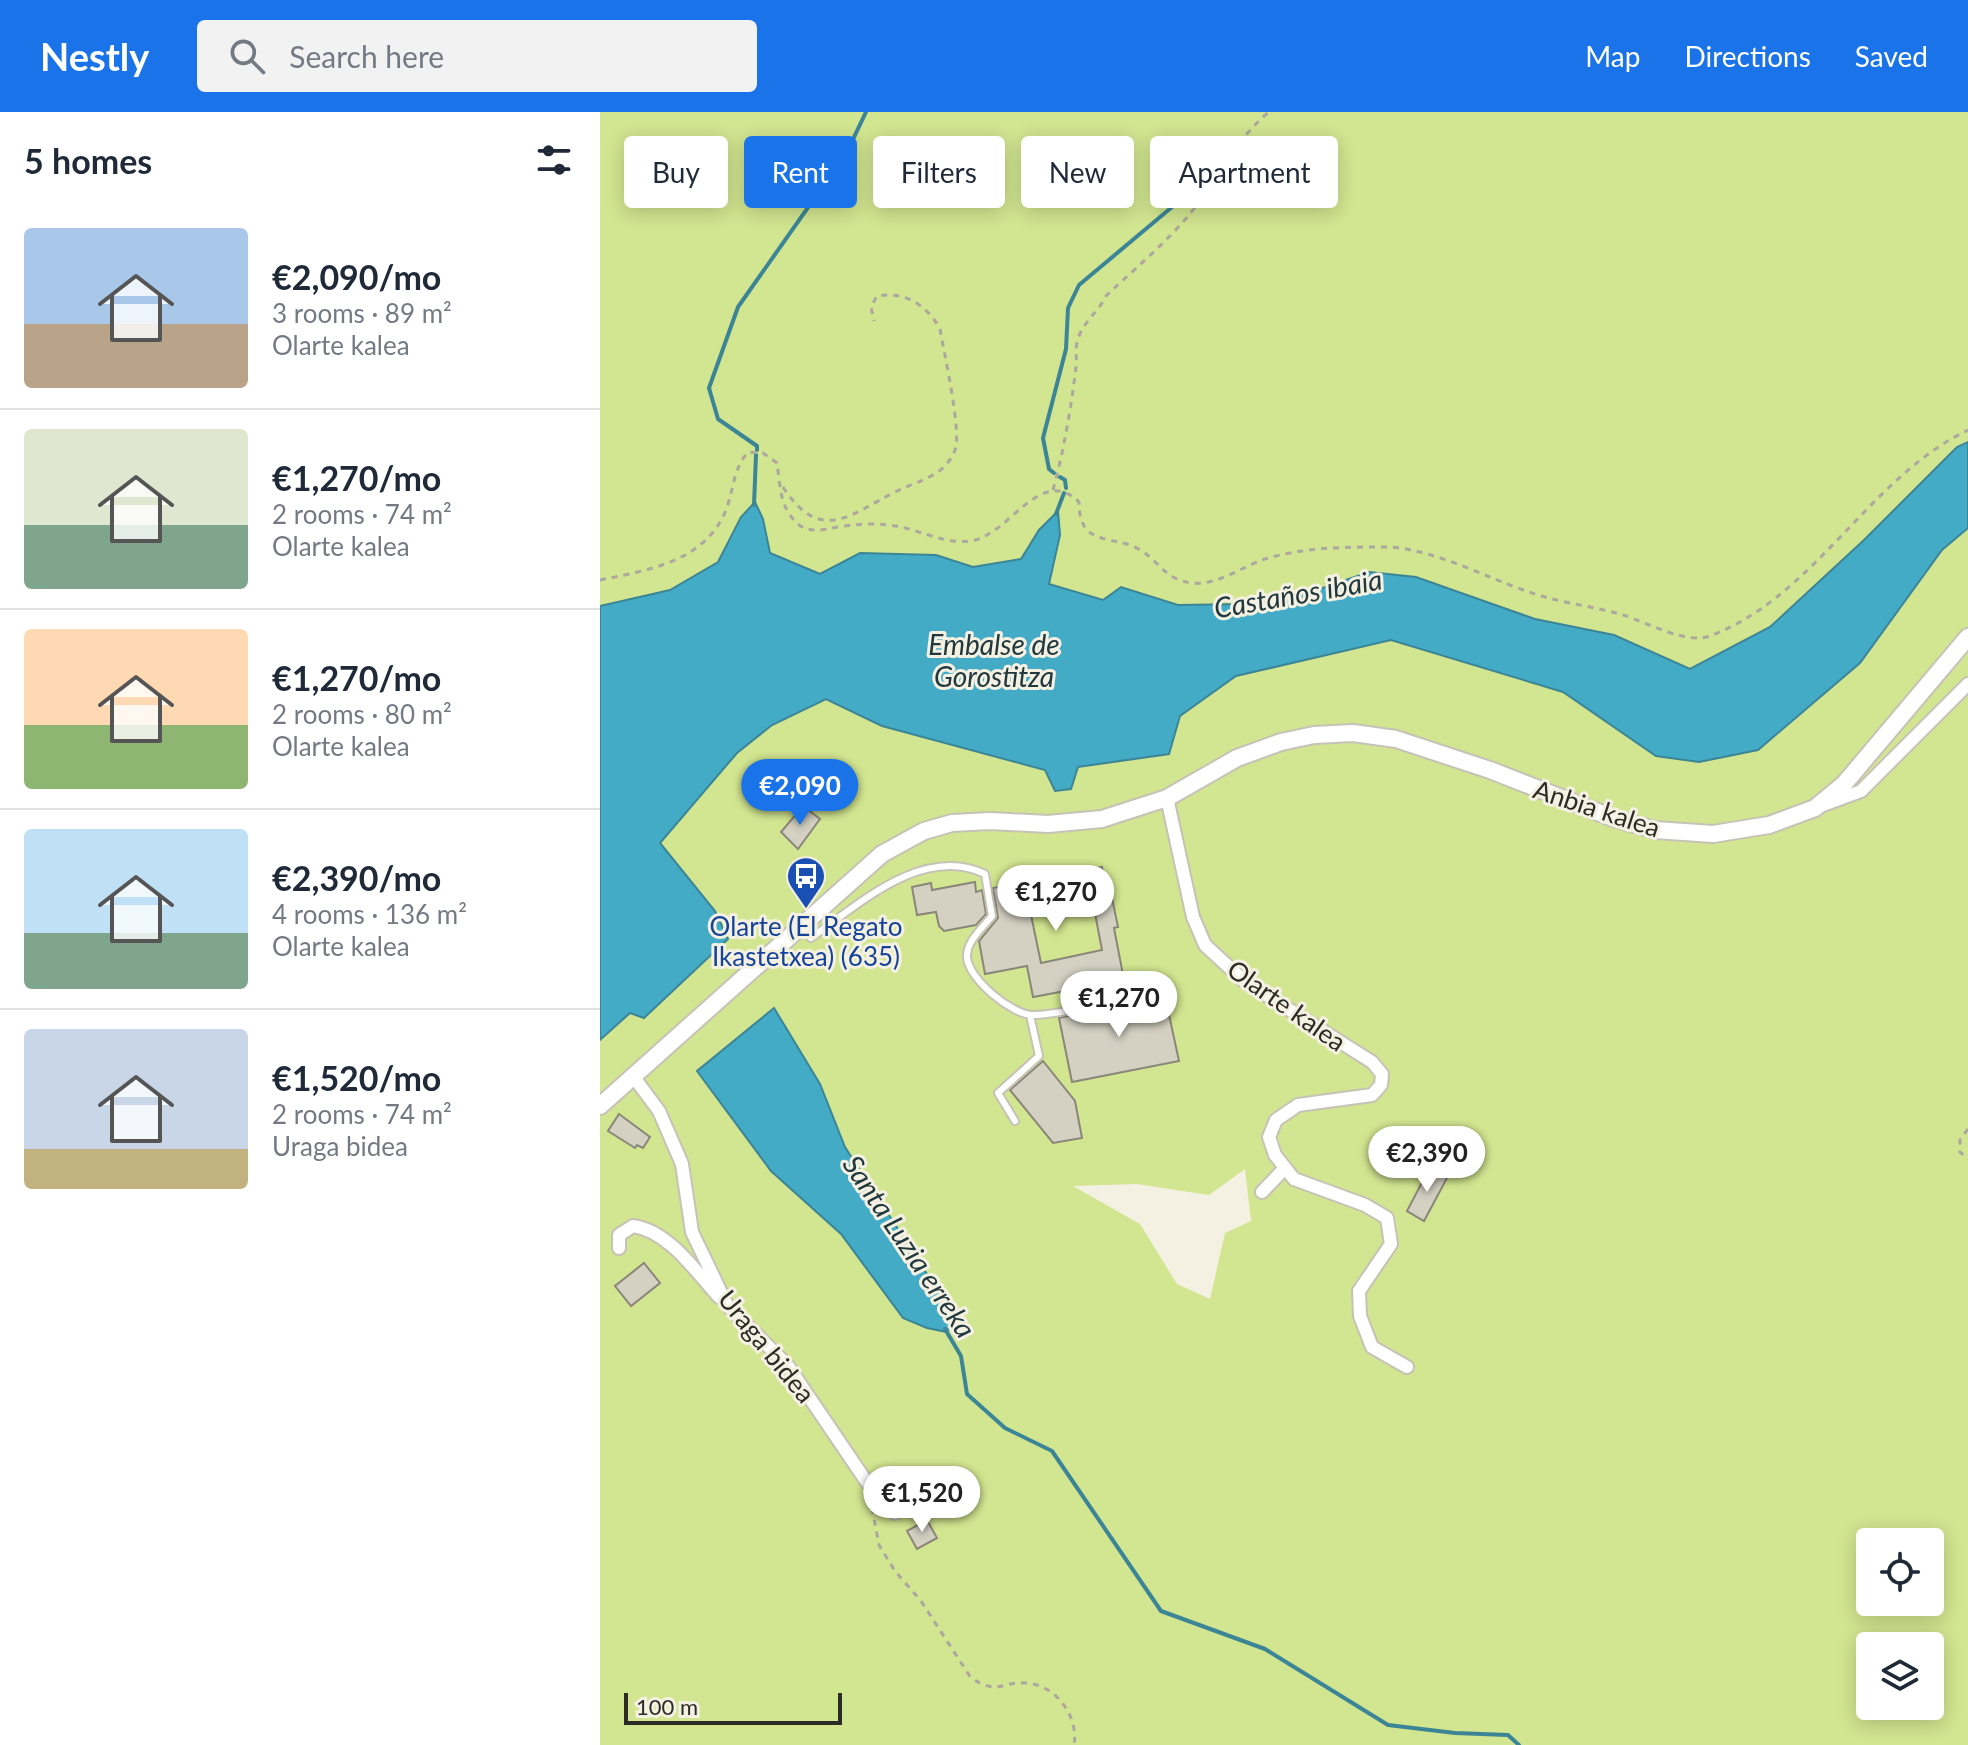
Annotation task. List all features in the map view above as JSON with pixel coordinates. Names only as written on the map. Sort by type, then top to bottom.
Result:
[{"type":"street","name":"Anbia kalea","points":[[1167,798],[1237,758],[1281,742],[1314,735],[1353,733],[1396,739],[1490,770],[1613,818],[1673,833],[1733,832],[1769,825],[1815,808],[1844,784],[1968,637]]},
{"type":"street","points":[[1815,808],[1861,791],[1968,684]]},
{"type":"street","points":[[600,1106],[882,854],[924,831],[970,821],[1085,822],[1135,810],[1167,798]]},
{"type":"street","name":"Olarte kalea","points":[[1167,798],[1193,917],[1205,945],[1244,981],[1372,1062],[1382,1074],[1381,1085],[1372,1095],[1298,1105],[1276,1120],[1269,1137],[1275,1155],[1285,1168]]},
{"type":"street","name":"Uraga bidea","points":[[633,1076],[659,1111],[682,1164],[692,1232],[727,1305],[788,1366],[866,1481],[895,1513]]},
{"type":"street","points":[[1262,1192],[1285,1168],[1294,1179],[1365,1205],[1387,1218],[1391,1244],[1359,1291],[1360,1316],[1372,1347],[1407,1367]]},
{"type":"street","points":[[619,1248],[619,1235],[633,1226],[656,1235],[676,1251],[727,1305]]},
{"type":"lane","points":[[800,928],[811,938],[890,883],[910,875],[932,869],[974,869],[985,874],[992,916],[969,945],[967,959],[979,982],[992,995],[1030,1015],[1130,998]]},
{"type":"lane","points":[[1015,1121],[998,1093],[1039,1056],[1030,1015]]},
{"type":"path","points":[[1053,490],[1063,454],[1077,365],[1077,344],[1084,325],[1101,308],[1106,296],[1183,223],[1216,177],[1228,154],[1269,112]]},
{"type":"path","points":[[781,484],[796,508],[824,519],[845,520],[941,471],[955,451],[959,434],[940,329],[933,316],[912,299],[891,294],[877,296],[871,307],[874,321]]},
{"type":"path","points":[[600,580],[664,566],[692,552],[713,532],[726,510],[738,463],[748,452],[763,453],[777,463],[786,510],[800,525],[818,533],[843,526],[889,525],[939,539],[973,541],[996,530],[1029,502],[1053,490],[1068,491],[1079,502],[1079,519],[1093,536],[1141,550],[1166,575],[1194,583],[1228,575],[1269,557],[1331,547],[1395,548],[1487,573],[1529,592],[1624,615],[1664,631],[1707,638],[1758,612],[1940,444],[1968,430]]},
{"type":"path","points":[[1968,1129],[1960,1140],[1960,1152],[1968,1159]]},
{"type":"path","points":[[871,1507],[879,1545],[895,1571],[921,1601],[971,1678],[984,1686],[1000,1688],[1025,1683],[1042,1687],[1067,1707],[1077,1730],[1074,1745]]},
{"type":"green space","points":[[600,112],[1968,112],[1968,442],[1957,447],[1864,540],[1770,627],[1690,669],[1614,635],[1535,619],[1416,577],[1369,572],[1308,593],[1247,604],[1178,605],[1121,587],[1103,600],[1049,584],[1060,535],[1057,511],[1039,530],[1021,559],[973,567],[936,555],[860,553],[820,574],[770,553],[763,519],[741,517],[719,562],[670,590],[600,606]]},
{"type":"green space","points":[[1968,528],[1968,1745],[600,1745],[600,1040],[630,1013],[644,1018],[727,939],[715,911],[660,843],[737,753],[772,725],[826,699],[883,726],[1045,770],[1056,791],[1071,788],[1078,768],[1169,754],[1180,716],[1237,676],[1391,640],[1563,692],[1656,756],[1699,762],[1758,750],[1860,664],[1942,550]],"holes":[[[1245,1169],[1251,1221],[1225,1233],[1210,1299],[1177,1284],[1140,1224],[1073,1186],[1137,1184],[1209,1195]]]},
{"type":"water","name":"Embalse de Gorostitza","points":[[1968,442],[1968,528],[1942,550],[1860,663],[1758,750],[1699,762],[1656,756],[1563,692],[1391,640],[1236,676],[1180,716],[1169,754],[1078,767],[1071,789],[1055,791],[1045,770],[882,726],[826,699],[772,725],[737,753],[660,843],[715,911],[728,939],[644,1018],[630,1013],[600,1040],[600,606],[670,590],[718,562],[741,517],[755,502],[763,519],[770,553],[820,574],[860,553],[936,555],[973,567],[1021,559],[1039,530],[1058,511],[1060,535],[1049,584],[1103,600],[1121,587],[1178,605],[1247,604],[1308,593],[1369,572],[1416,577],[1535,619],[1614,635],[1690,669],[1770,627],[1864,540],[1957,447]]},
{"type":"water","points":[[774,1008],[820,1084],[845,1147],[947,1305],[954,1319],[947,1332],[903,1318],[841,1234],[771,1171],[697,1071]]},
{"type":"building","points":[[803,806],[820,819],[798,849],[781,832]]},
{"type":"building","points":[[1102,867],[1118,927],[1114,928],[1124,980],[1033,997],[1027,966],[985,974],[979,941],[998,918],[993,888]],"holes":[[[1093,903],[1102,950],[1041,963],[1031,915]]]},
{"type":"building","points":[[975,882],[976,892],[982,890],[986,914],[976,925],[944,931],[939,926],[936,912],[917,915],[912,887],[931,883],[932,890]]},
{"type":"building","points":[[1147,999],[1166,1001],[1179,1061],[1072,1082],[1059,1018]]},
{"type":"building","points":[[1043,1061],[1075,1101],[1082,1138],[1053,1143],[1010,1090]]},
{"type":"building","points":[[619,1114],[650,1137],[643,1148],[637,1145],[635,1148],[608,1131]]},
{"type":"building","points":[[1430,1167],[1448,1176],[1424,1221],[1407,1211]]},
{"type":"building","points":[[644,1263],[660,1283],[631,1306],[615,1286]]},
{"type":"building","points":[[927,1520],[937,1538],[917,1549],[907,1531]]},
{"type":"waterway","points":[[757,450],[757,446],[718,419],[709,388],[738,307],[847,152],[866,112]]},
{"type":"waterway","points":[[1054,473],[1049,469],[1043,438],[1066,349],[1068,308],[1079,285],[1171,208]]},
{"type":"waterway","points":[[754,505],[756,455]]},
{"type":"waterway","points":[[1060,477],[1065,480],[1066,488]]},
{"type":"waterway","points":[[1056,514],[1064,493]]},
{"type":"waterway","name":"Santa Luzia erreka","points":[[945,1329],[961,1356],[967,1394],[1005,1428],[1052,1451],[1161,1611],[1265,1649],[1388,1725],[1455,1733],[1508,1735],[1519,1745]]},
{"type":"place","name":"Olarte (El Regato Ikastetxea) (635)","points":[[806,910]]},
{"type":"water label","name":"Castaños ibaia","points":[[1298,593]]}]
